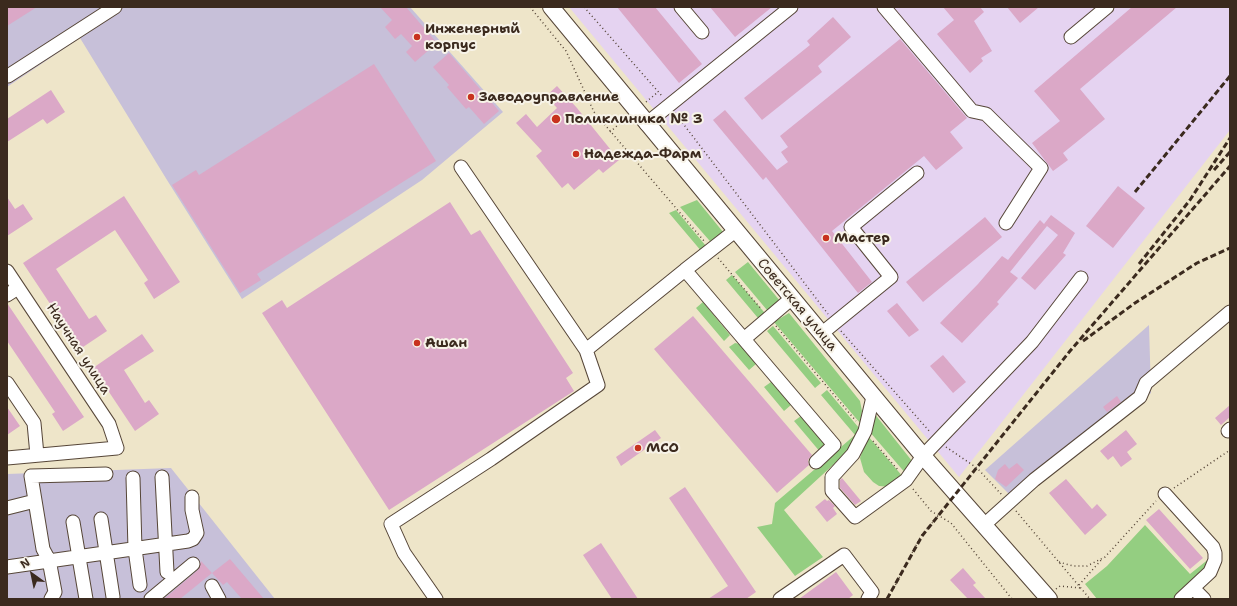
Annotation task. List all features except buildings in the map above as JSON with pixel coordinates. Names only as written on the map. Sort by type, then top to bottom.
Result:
[{"type":"main road","name":"Советская улица","points":[[551,7],[646,124],[873,397],[1048,598]]},
{"type":"street","points":[[8,76],[115,7]]},
{"type":"street","points":[[681,7],[702,32]]},
{"type":"street","points":[[646,124],[791,7]]},
{"type":"street","points":[[884,7],[972,110],[986,114],[1041,168],[1006,223]]},
{"type":"street","points":[[1071,37],[1107,7]]},
{"type":"street","points":[[436,599],[404,553],[391,524],[491,459],[598,386],[586,350],[461,167]]},
{"type":"street","points":[[821,334],[891,277],[851,227],[917,173]]},
{"type":"street","points":[[586,350],[735,231]]},
{"type":"street","points":[[685,270],[834,445],[816,462]]},
{"type":"street","name":"Научная улица","points":[[7,271],[108,424],[117,448],[37,455]]},
{"type":"street","points":[[873,397],[865,430],[853,454],[832,477],[832,491],[855,517],[906,480],[923,456],[1032,342],[1081,278]]},
{"type":"street","points":[[7,296],[18,288]]},
{"type":"street","points":[[744,339],[792,298]]},
{"type":"street","points":[[984,525],[1034,480],[1140,397],[1146,383],[1230,312]]},
{"type":"street","points":[[7,383],[34,424],[37,455],[7,458]]},
{"type":"street","points":[[52,599],[55,592],[49,560],[43,549],[31,476],[106,474]]},
{"type":"street","points":[[162,477],[166,572]]},
{"type":"street","points":[[133,478],[135,549],[140,585]]},
{"type":"street","points":[[1165,494],[1213,547],[1215,553],[1213,568],[1181,599]]},
{"type":"street","points":[[7,567],[188,541],[196,535],[197,529],[192,510],[192,497]]},
{"type":"street","points":[[7,508],[35,501]]},
{"type":"street","points":[[101,519],[105,553],[113,597]]},
{"type":"street","points":[[73,522],[86,599]]},
{"type":"street","points":[[780,599],[844,555],[872,592],[868,599]]},
{"type":"street","points":[[151,599],[193,564]]},
{"type":"street","points":[[212,586],[219,599]]},
{"type":"street","points":[[1193,588],[1204,599]]},
{"type":"path","points":[[530,7],[566,51],[594,112],[865,430],[931,512],[951,524],[1012,599]]},
{"type":"path","points":[[584,7],[669,105],[834,322],[938,441],[977,468],[1008,502],[1090,599]]},
{"type":"path","points":[[1078,585],[1158,498],[1230,450]]},
{"type":"path","points":[[888,599],[921,536],[938,516]]},
{"type":"path","points":[[1059,562],[1073,566],[1087,566],[1105,557]]},
{"type":"path","points":[[1048,598],[1060,586],[1081,588]]},
{"type":"shaded area","points":[[7,7],[410,7],[503,112],[422,180],[242,299],[80,38],[7,87]]},
{"type":"shaded area","points":[[569,7],[1230,7],[1230,130],[959,477]]},
{"type":"shaded area","points":[[1149,325],[1151,393],[1014,499],[985,470]]},
{"type":"shaded area","points":[[171,468],[275,599],[7,599],[7,474]]},
{"type":"green space","points":[[697,200],[723,232],[724,235],[716,248],[680,207]]},
{"type":"green space","points":[[676,210],[711,252],[702,252],[669,213]]},
{"type":"green space","points":[[748,262],[780,301],[772,316],[735,272]]},
{"type":"green space","points":[[732,275],[770,319],[763,324],[726,280]]},
{"type":"green space","points":[[703,302],[730,335],[724,341],[696,308]]},
{"type":"green space","points":[[789,313],[860,401],[862,411],[860,423],[774,322]]},
{"type":"green space","points":[[773,326],[821,383],[815,388],[767,331]]},
{"type":"green space","points":[[735,343],[740,344],[756,364],[749,370],[729,347]]},
{"type":"green space","points":[[771,382],[791,405],[784,411],[764,387]]},
{"type":"green space","points":[[827,390],[859,428],[846,453],[784,510],[823,557],[795,576],[757,527],[772,524],[775,503],[855,435],[821,395]]},
{"type":"green space","points":[[874,413],[912,461],[907,475],[869,431]]},
{"type":"green space","points":[[801,416],[826,444],[821,453],[794,421]]},
{"type":"green space","points":[[868,436],[904,478],[891,487],[879,486],[864,472],[860,458]]},
{"type":"green space","points":[[1145,525],[1190,574],[1210,558],[1215,565],[1179,599],[1097,599],[1085,584],[1107,566]]},
{"type":"railway","points":[[1135,192],[1230,76]]},
{"type":"railway","points":[[1139,264],[1190,200],[1230,138]]},
{"type":"railway","points":[[1214,170],[1230,152]]},
{"type":"railway","points":[[887,599],[922,536],[1070,351],[1230,166]]},
{"type":"railway","points":[[1083,341],[1135,303],[1197,263],[1230,248]]},
{"type":"place","name":"Инженерный корпус","points":[[417,37]]},
{"type":"place","name":"Заводоуправление","points":[[471,97]]},
{"type":"place","name":"Поликлиника № 3","points":[[556,119]]},
{"type":"place","name":"Надежда-Фарм","points":[[576,154]]},
{"type":"place","name":"Мастер","points":[[826,238]]},
{"type":"place","name":"Ашан","points":[[417,343]]},
{"type":"place","name":"МСО","points":[[638,448]]}]
